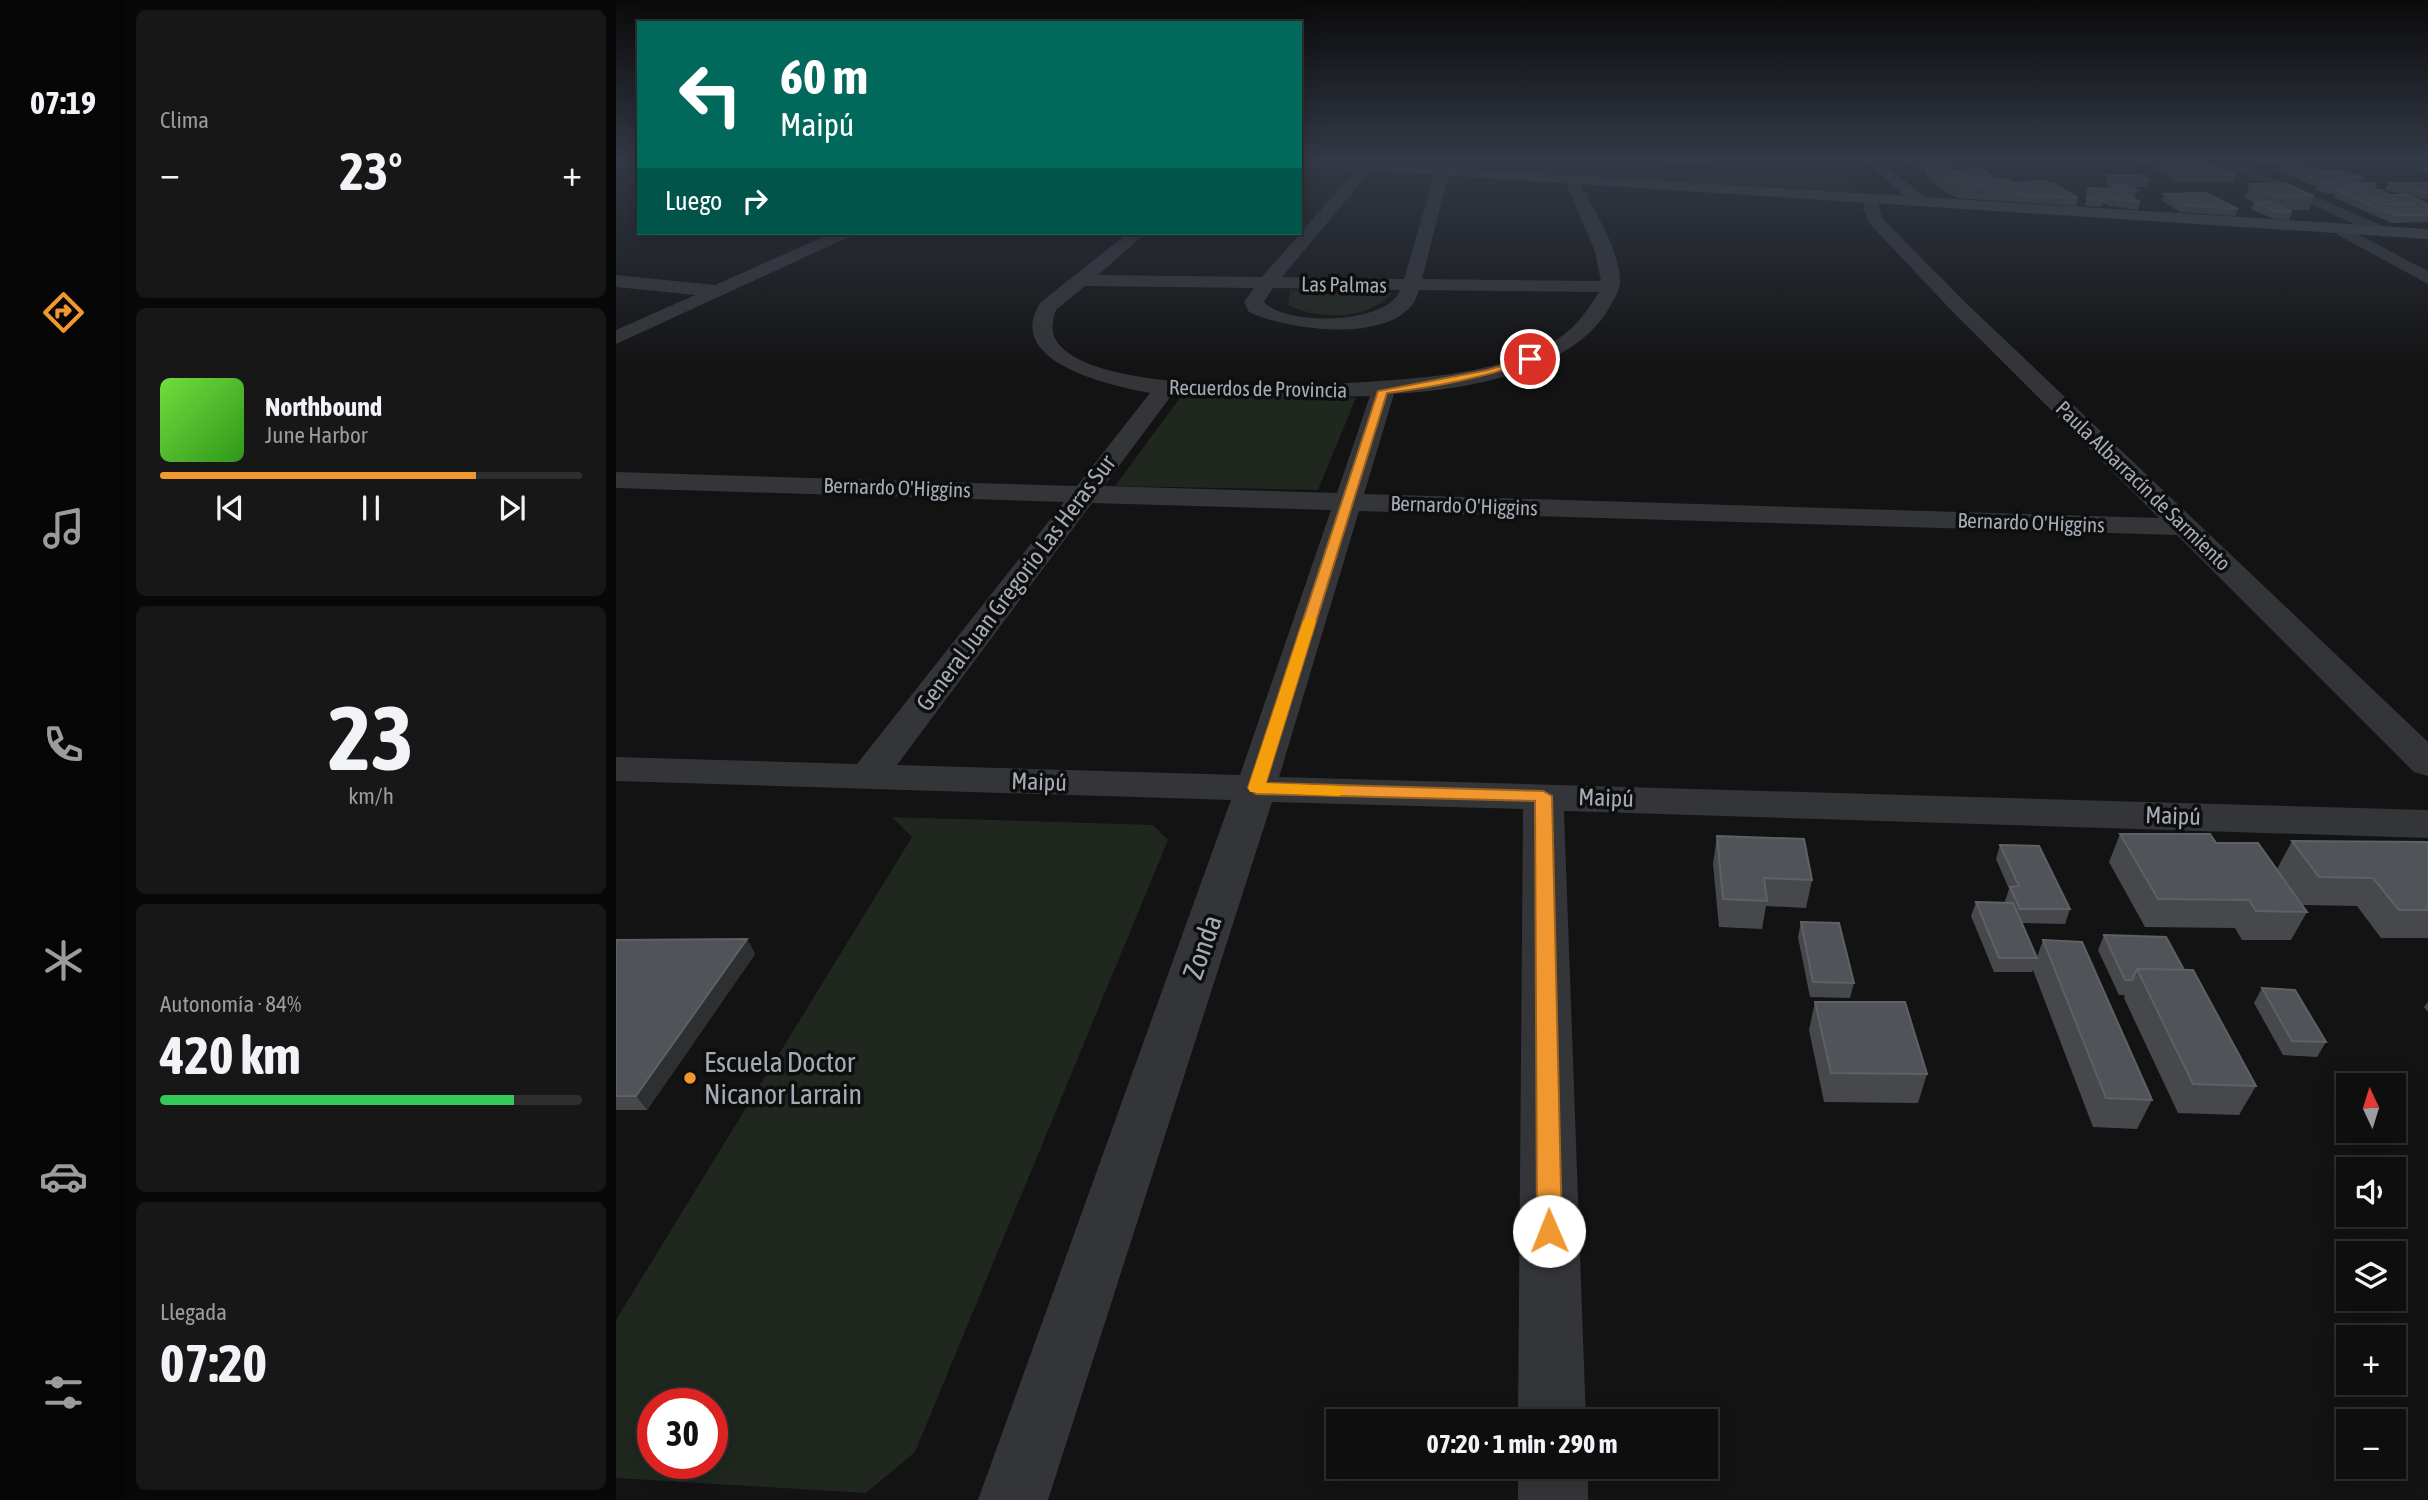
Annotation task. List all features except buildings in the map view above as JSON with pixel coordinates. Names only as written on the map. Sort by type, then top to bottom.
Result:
[{"type":"main road","points":[[2322,228],[2428,234]]},
{"type":"street","points":[[1314,228],[1267,283],[1254,302],[1256,308],[1264,313],[1300,321],[1336,323],[1367,320],[1394,312],[1404,304],[1427,228]]},
{"type":"street","points":[[1592,228],[1610,270],[1611,287]]},
{"type":"street","name":"Paula Albarracín de Sarmiento","points":[[1882,228],[2428,764]]},
{"type":"street","points":[[2375,228],[2384,232]]},
{"type":"street","points":[[2337,229],[2428,278]]},
{"type":"street","points":[[616,338],[841,235]]},
{"type":"street","name":"Recuerdos de Provincia","points":[[1135,235],[1048,306],[1041,320],[1046,341],[1063,358],[1095,371],[1165,389],[1383,391],[1441,383],[1491,372],[1562,345],[1593,321],[1602,309],[1611,287]]},
{"type":"street","name":"Las Palmas","points":[[1078,280],[1611,287]]},
{"type":"street","points":[[616,281],[715,291]]},
{"type":"street","name":"General Juan Gregorio Las Heras Sur","points":[[868,777],[1165,389]]},
{"type":"street","name":"Zonda","points":[[1013,1500],[1256,788],[1383,391]]},
{"type":"street","name":"Bernardo O'Higgins","points":[[616,480],[2186,527]]},
{"type":"street","name":"Maipú","points":[[616,769],[2428,824]]},
{"type":"street","points":[[1543,796],[1552,1409]]},
{"type":"street","points":[[1553,1479],[1553,1500]]},
{"type":"shaded area","points":[[1290,290],[1393,293],[1366,310],[1332,315],[1308,312],[1288,305]]},
{"type":"shaded area","points":[[1182,395],[1356,398],[1318,490],[1115,486]]},
{"type":"shaded area","points":[[892,817],[1153,825],[1168,840],[915,1452],[866,1493],[616,1478],[616,1320],[912,837]]},
{"type":"slow traffic","points":[[1310,621],[1256,788],[1339,791]]},
{"type":"place","name":"Escuela Doctor Nicanor Larrain","points":[[690,1078]]},
{"type":"route","points":[[1530,359],[1491,372],[1441,383],[1383,391],[1256,788],[1543,796],[1549,1231]]}]
